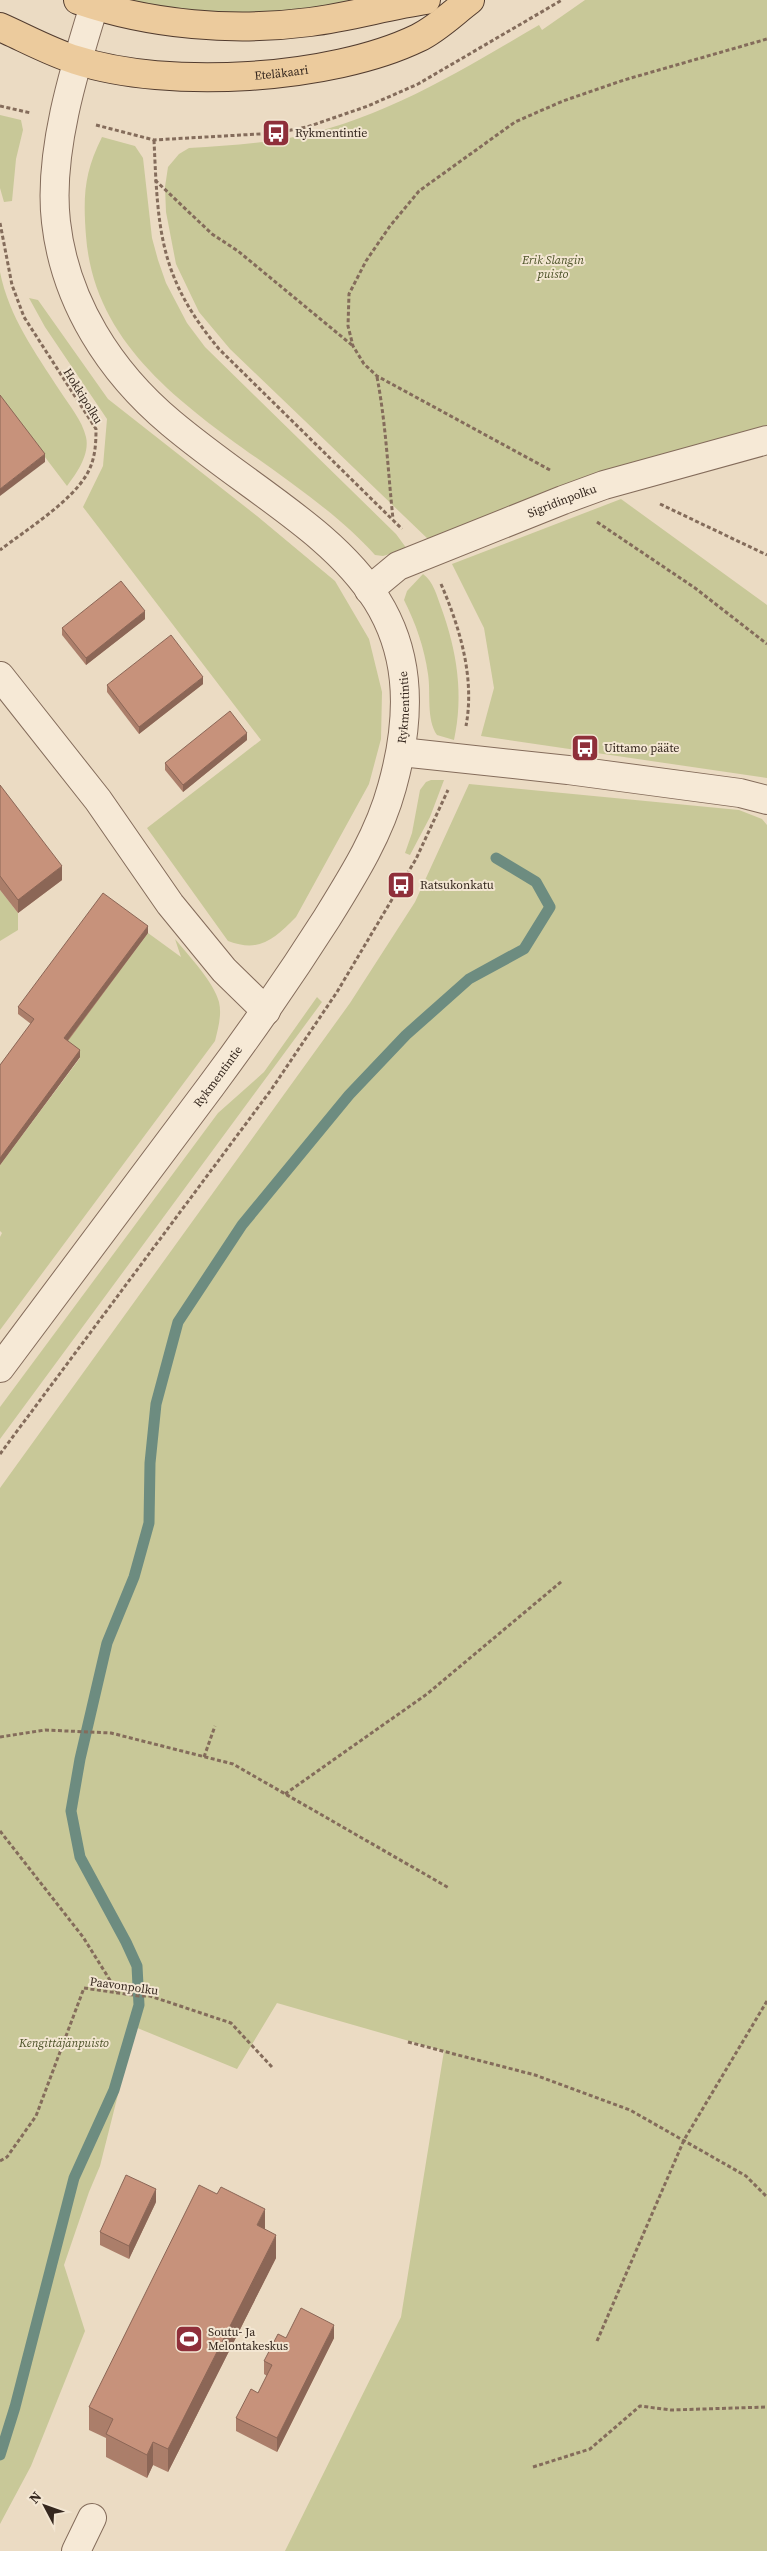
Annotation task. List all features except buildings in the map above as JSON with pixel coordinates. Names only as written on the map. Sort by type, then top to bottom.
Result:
[{"type":"main road","points":[[86,3],[169,22],[270,26],[310,22],[426,0]]},
{"type":"main road","name":"Eteläkaari","points":[[0,27],[77,60],[123,70],[204,76],[268,74],[318,68],[396,48],[420,37],[470,0]]},
{"type":"street","name":"Rykmentintie","points":[[0,1368],[266,1012],[362,861],[379,825],[400,752],[406,698],[400,655],[384,611],[354,570],[313,530],[171,423],[122,374],[88,324],[66,274],[56,223],[55,205],[56,172],[64,119],[77,60],[86,3]]},
{"type":"street","name":"Sigridinpolku","points":[[369,590],[398,566],[563,500],[604,485],[767,440]]},
{"type":"street","points":[[0,676],[98,800],[170,904],[224,970],[266,1012]]},
{"type":"street","points":[[400,752],[740,793],[767,800]]},
{"type":"street","points":[[76,2551],[92,2518]]},
{"type":"path","points":[[553,472],[377,376],[364,364],[353,346],[348,326],[349,294],[371,254],[390,226],[419,191],[515,122],[563,101],[624,80],[767,39]]},
{"type":"path","points":[[0,1454],[271,1090],[337,992],[416,859],[437,817],[460,759],[467,720],[465,658],[454,614],[437,576],[424,554],[392,519],[219,349],[200,326],[183,300],[169,270],[163,248],[155,180],[154,140]]},
{"type":"path","points":[[155,180],[212,234],[238,251],[353,346]]},
{"type":"path","name":"Hokkipolku","points":[[0,223],[12,285],[24,317],[96,430],[96,451],[88,473],[76,490],[0,550]]},
{"type":"path","points":[[377,376],[387,438],[386,463],[392,519]]},
{"type":"path","points":[[563,500],[695,588],[767,644]]},
{"type":"path","points":[[653,500],[767,556]]},
{"type":"path","points":[[286,1794],[427,1694],[562,1581]]},
{"type":"path","points":[[204,1757],[215,1726]]},
{"type":"path","points":[[0,1737],[45,1730],[110,1733],[233,1764],[449,1888]]},
{"type":"path","points":[[0,1831],[83,1937],[118,1993]]},
{"type":"path","name":"Paavonpolku","points":[[0,2161],[7,2157],[36,2116],[84,1988],[150,1996],[231,2023],[272,2067]]},
{"type":"path","points":[[597,2341],[684,2140],[767,2001]]},
{"type":"path","points":[[408,2042],[535,2075],[630,2110],[746,2176],[767,2197]]},
{"type":"path","points":[[532,2467],[590,2449],[640,2406],[671,2410],[767,2407]]},
{"type":"green space","points":[[118,0],[365,0],[303,10],[242,13],[180,9]]},
{"type":"green space","name":"Erik Slangin puisto","points":[[585,0],[767,0],[767,425],[557,488],[429,540],[230,349],[199,312],[176,264],[166,212],[165,187],[168,167],[179,154],[189,148],[248,144],[284,139],[352,121],[416,94],[448,78],[539,25],[542,30]]},
{"type":"green space","points":[[0,115],[21,120],[23,130],[16,159],[12,201],[4,202],[0,188]]},
{"type":"green space","points":[[102,137],[135,146],[143,158],[152,238],[166,283],[187,323],[205,347],[396,534],[407,549],[383,556],[375,555],[336,518],[200,416],[158,379],[123,338],[98,291],[86,236],[86,185],[91,162]]},
{"type":"green space","points":[[0,272],[16,319],[41,362],[75,413],[86,437],[87,443],[84,457],[67,486],[0,398]]},
{"type":"green space","points":[[29,298],[38,300],[108,399],[257,516],[335,581],[369,639],[382,692],[381,739],[369,784],[296,917],[281,932],[266,942],[249,945],[228,941],[147,828],[261,740],[83,507],[103,466],[107,419],[45,327]]},
{"type":"green space","points":[[621,499],[767,605],[767,778],[481,736],[494,688],[484,628],[452,564]]},
{"type":"green space","points":[[423,574],[432,585],[436,594],[447,624],[455,657],[458,706],[454,740],[437,735],[431,721],[429,681],[422,645],[404,600],[407,591]]},
{"type":"green space","points":[[444,780],[430,817],[410,855],[405,853],[412,833],[420,790],[426,782]]},
{"type":"green space","name":"Kengittäjänpuisto","points":[[469,784],[739,810],[762,819],[767,825],[767,2551],[285,2551],[401,2317],[444,2051],[277,2003],[237,2069],[135,2027],[100,2166],[64,2265],[85,2331],[31,2466],[0,2524],[0,1488],[350,1003],[415,902]]},
{"type":"green space","points":[[0,890],[18,913],[18,930],[0,941]]},
{"type":"green space","points":[[148,933],[181,957],[175,939],[212,986],[220,1007],[215,1041],[0,1330],[0,1237],[2,1233],[0,1231],[0,1165],[80,1058],[64,1045]]},
{"type":"green space","points":[[317,997],[322,1002],[0,1439],[0,1407],[218,1113],[264,1072]]},
{"type":"waterway","points":[[0,2455],[15,2407],[74,2178],[114,2090],[139,2005],[137,1966],[80,1857],[71,1811],[80,1759],[107,1643],[134,1577],[149,1523],[150,1463],[156,1404],[178,1322],[242,1225],[349,1095],[406,1035],[469,979],[524,949],[550,907],[536,882],[496,858]]},
{"type":"place","name":"Rykmentintie","points":[[276,133]]},
{"type":"place","name":"Uittamo pääte","points":[[585,748]]},
{"type":"place","name":"Ratsukonkatu","points":[[401,885]]},
{"type":"place","name":"Soutu- Ja Melontakeskus","points":[[189,2339]]}]
